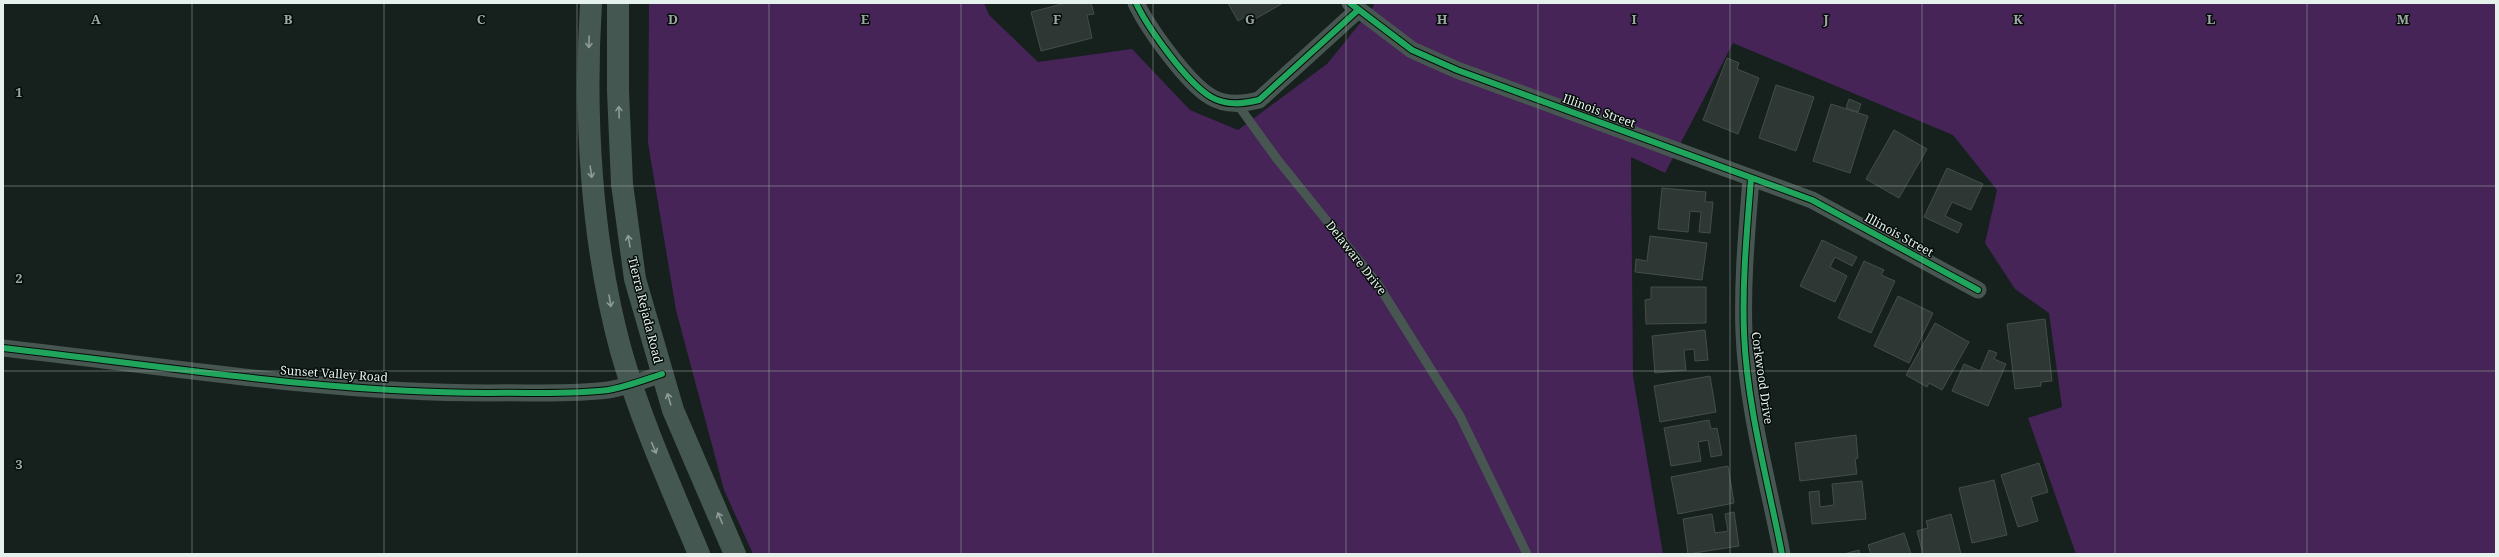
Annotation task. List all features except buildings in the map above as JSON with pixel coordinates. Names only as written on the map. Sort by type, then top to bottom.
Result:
[{"type":"main road","points":[[590,3],[588,100],[590,163],[611,312],[631,384],[651,442],[699,554]]},
{"type":"main road","name":"Tierra Rejada Road","points":[[618,3],[618,91],[622,184],[626,228],[635,280],[673,410],[735,554]]},
{"type":"street","points":[[1136,3],[1143,18],[1186,74],[1211,97],[1238,105]]},
{"type":"street","name":"Illinois Street","points":[[1238,105],[1259,100],[1354,7],[1412,50],[1457,70],[1751,179],[1812,200],[1978,290]]},
{"type":"street","name":"Corkwood Drive","points":[[1751,179],[1743,262],[1744,334],[1751,396],[1782,554]]},
{"type":"street","name":"Sunset Valley Road","points":[[3,348],[328,387],[448,393],[608,390],[662,374]]},
{"type":"lane","name":"Delaware Drive","points":[[1238,105],[1277,160],[1377,283],[1460,416],[1527,554]]},
{"type":"shaded area","points":[[649,3],[984,3],[989,15],[1038,62],[1132,49],[1190,110],[1238,130],[1327,64],[1374,6],[1372,3],[2496,3],[2496,554],[2076,554],[2028,418],[2062,407],[2049,313],[2015,289],[1985,243],[1997,190],[1953,135],[1733,43],[1665,173],[1631,157],[1633,376],[1663,554],[753,554],[724,490],[676,310],[648,143]]},
{"type":"cycle path","points":[[1136,3],[1149,26],[1169,54],[1191,80],[1211,97],[1229,103],[1259,100],[1358,10]]},
{"type":"cycle path","points":[[1350,3],[1412,50],[1457,70],[1812,200],[1978,290]]},
{"type":"cycle path","points":[[1751,179],[1745,256],[1744,333],[1746,361],[1749,389],[1759,444],[1782,554]]},
{"type":"cycle path","points":[[3,348],[306,384],[427,392],[593,392],[622,387],[662,374]]}]
